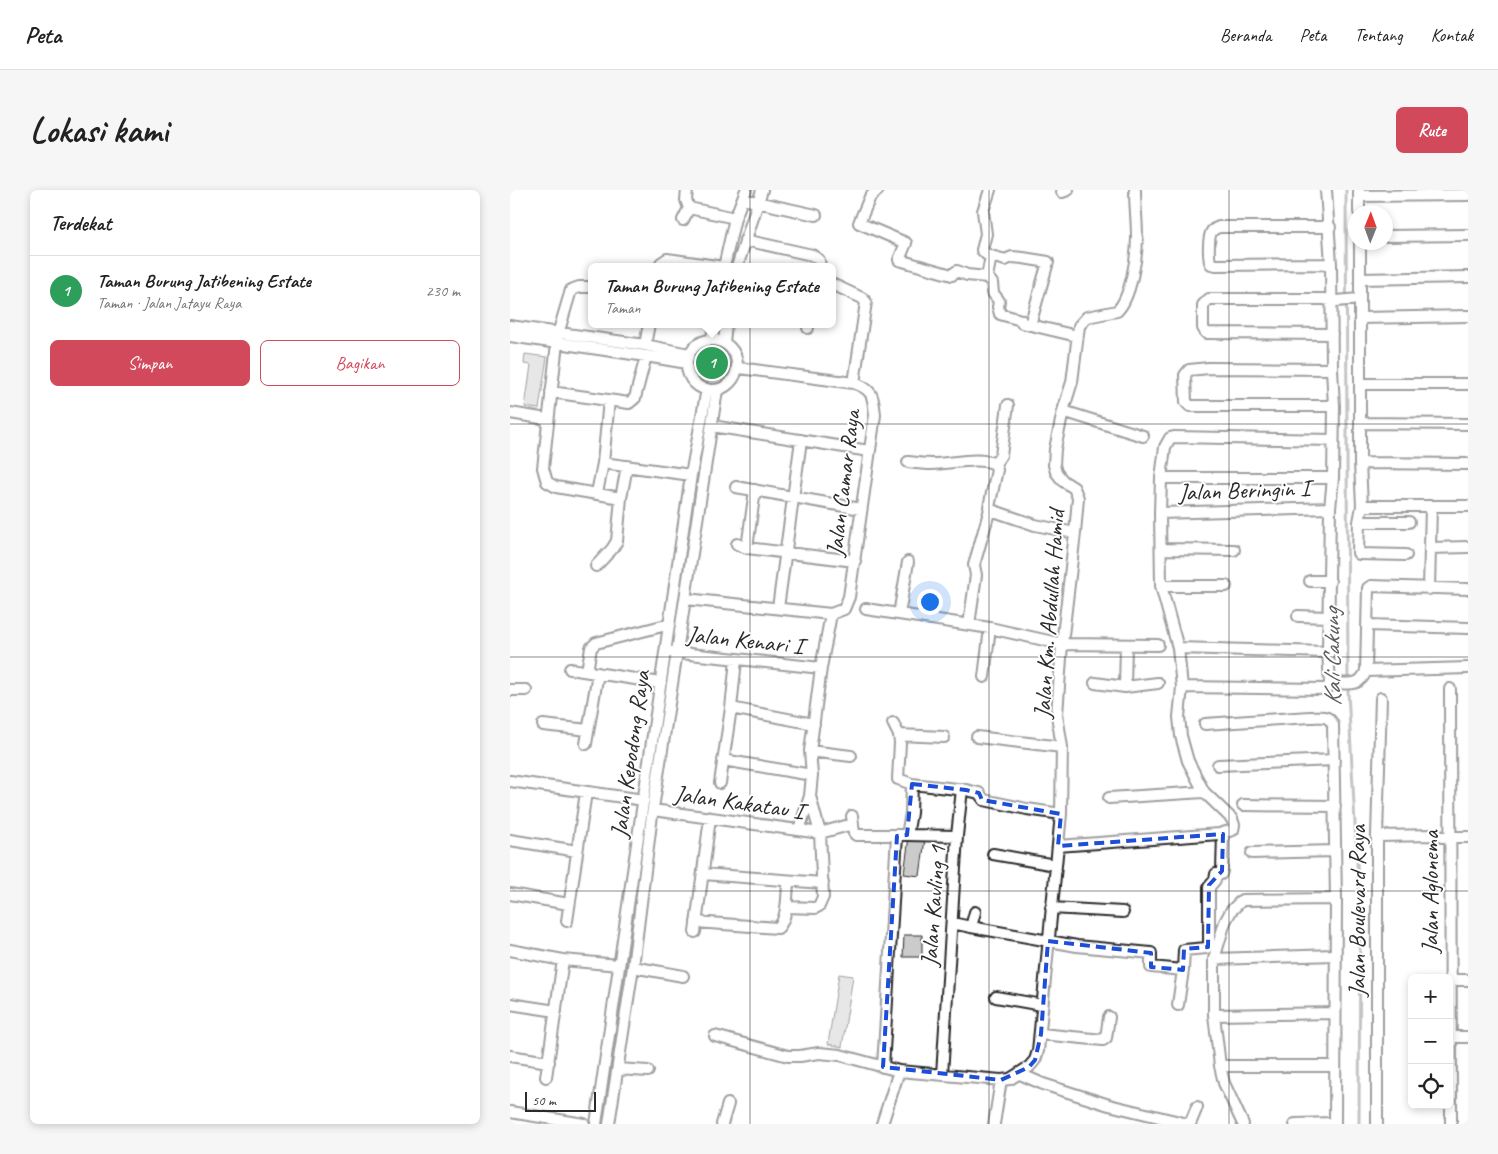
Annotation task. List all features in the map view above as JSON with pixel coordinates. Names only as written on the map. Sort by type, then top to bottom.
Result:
[{"type":"street","points":[[683,220],[689,208],[686,200],[686,190]]},
{"type":"street","points":[[738,263],[762,190]]},
{"type":"street","points":[[878,190],[870,197],[859,223],[906,244],[899,260],[952,275],[957,271],[967,275],[986,277],[992,283],[993,293],[999,301],[1000,314],[1020,320],[1022,323],[1030,326],[1077,336]]},
{"type":"street","points":[[990,190],[983,211],[986,234],[982,250],[986,254],[1005,260],[1012,257],[1048,262],[1030,326]]},
{"type":"street","name":"Jalan Km. Abdullah Hamid","points":[[1020,1074],[1035,1060],[1041,1034],[1042,1005],[1061,814],[1062,748],[1057,715],[1062,644],[1076,533],[1077,493],[1074,488],[1058,477],[1054,465],[1055,449],[1063,411],[1072,382],[1079,326],[1087,317],[1117,310],[1126,299],[1134,266],[1137,238],[1135,190]]},
{"type":"street","points":[[1326,190],[1330,226],[1327,264],[1334,300],[1332,334],[1333,478],[1330,508],[1328,652],[1333,683]]},
{"type":"street","points":[[1359,193],[1468,195]]},
{"type":"street","points":[[725,263],[735,218],[745,194],[757,202],[816,215]]},
{"type":"street","points":[[689,208],[735,218]]},
{"type":"street","points":[[1327,264],[1213,265],[1209,260],[1210,234],[1213,229],[1219,227],[1330,226]]},
{"type":"street","points":[[1393,236],[1468,235]]},
{"type":"street","points":[[745,240],[812,255],[819,263]]},
{"type":"street","points":[[1360,250],[1360,279],[1356,300],[1360,318],[1360,463],[1362,506],[1359,520],[1358,553],[1406,555]]},
{"type":"street","points":[[986,277],[992,256]]},
{"type":"street","points":[[661,263],[667,259],[696,263]]},
{"type":"street","points":[[1360,279],[1468,277]]},
{"type":"street","points":[[836,286],[862,298],[866,302],[854,383]]},
{"type":"street","points":[[588,287],[578,287],[571,290],[558,338],[547,419],[543,468],[547,482],[556,487],[621,498]]},
{"type":"street","points":[[1332,334],[1206,333],[1203,328],[1203,305],[1209,299],[1356,300]]},
{"type":"street","points":[[1360,318],[1468,316]]},
{"type":"street","points":[[510,326],[558,338],[688,359]]},
{"type":"street","points":[[551,392],[630,403],[635,398],[646,351],[649,328]]},
{"type":"street","points":[[712,340],[714,328]]},
{"type":"street","points":[[724,342],[726,328]]},
{"type":"street","points":[[510,336],[558,338]]},
{"type":"street","points":[[712,340],[724,342],[730,347],[735,353],[739,368],[731,382],[725,387],[712,390],[696,384],[687,369],[688,359],[695,347],[702,341],[712,340]]},
{"type":"street","name":"Jalan Camar Raya","points":[[739,368],[854,383],[865,386],[871,393],[874,416],[855,561],[844,608],[831,614]]},
{"type":"street","points":[[1332,369],[1209,368],[1187,372],[1185,382],[1187,404],[1334,406]]},
{"type":"street","points":[[1360,384],[1468,384]]},
{"type":"street","name":"Jalan Kepodong Raya","points":[[596,1124],[620,965],[649,813],[656,794],[712,426],[712,390]]},
{"type":"street","name":"Jalan Kepodong Raya","points":[[609,1124],[633,967],[649,813],[644,796],[691,474],[712,390]]},
{"type":"street","points":[[597,493],[603,463],[609,400]]},
{"type":"street","points":[[995,464],[1001,455],[1008,405]]},
{"type":"street","points":[[1063,411],[1143,436]]},
{"type":"street","points":[[510,413],[547,419]]},
{"type":"street","points":[[1360,423],[1468,424]]},
{"type":"street","points":[[712,426],[869,451]]},
{"type":"street","points":[[1058,846],[1223,834],[1234,830],[1232,819],[1204,792],[1188,761],[1181,736],[1182,687],[1178,648],[1161,586],[1161,478],[1165,447],[1174,437],[1333,440]]},
{"type":"street","points":[[778,608],[794,498],[800,440]]},
{"type":"street","points":[[908,462],[932,464],[989,461],[995,464],[997,470],[990,508],[974,564],[976,575],[969,625]]},
{"type":"street","points":[[603,463],[691,474]]},
{"type":"street","points":[[1360,463],[1468,464]]},
{"type":"street","points":[[596,566],[617,541],[621,498],[627,466]]},
{"type":"street","points":[[1161,478],[1333,478]]},
{"type":"street","points":[[736,487],[862,510]]},
{"type":"street","points":[[747,548],[755,490]]},
{"type":"street","points":[[1362,506],[1468,506]]},
{"type":"street","points":[[1429,589],[1431,506]]},
{"type":"street","points":[[990,508],[1035,525],[1076,533]]},
{"type":"street","name":"Jalan Beringin I","points":[[1160,513],[1330,508]]},
{"type":"street","points":[[1359,520],[1410,522]]},
{"type":"street","points":[[737,544],[747,548],[855,561]]},
{"type":"street","points":[[1430,548],[1468,547]]},
{"type":"street","points":[[1161,550],[1234,550]]},
{"type":"street","points":[[900,614],[908,562]]},
{"type":"street","points":[[1310,581],[1330,581]]},
{"type":"street","points":[[1161,586],[1226,586]]},
{"type":"street","points":[[1182,687],[1326,689],[1333,683],[1356,683],[1364,677],[1366,671],[1368,588],[1371,586],[1468,589]]},
{"type":"street","points":[[686,599],[831,614],[821,668],[810,752],[812,775],[810,796],[799,830]]},
{"type":"street","points":[[866,609],[990,628],[1062,644],[1158,645]]},
{"type":"street","points":[[1298,616],[1329,617]]},
{"type":"street","points":[[587,671],[591,648],[596,643],[670,624]]},
{"type":"street","points":[[1367,625],[1468,628]]},
{"type":"street","points":[[984,677],[990,628]]},
{"type":"street","points":[[1125,687],[1126,645]]},
{"type":"street","points":[[1178,648],[1328,652]]},
{"type":"street","name":"Jalan Kenari I","points":[[666,651],[821,668]]},
{"type":"street","points":[[720,783],[736,660]]},
{"type":"street","points":[[570,668],[661,683]]},
{"type":"street","points":[[1366,671],[1468,668]]},
{"type":"street","points":[[586,744],[598,673]]},
{"type":"street","points":[[1095,683],[1125,687],[1158,683]]},
{"type":"street","name":"Jalan Aglonema","points":[[1450,689],[1446,837],[1450,974]]},
{"type":"street","points":[[510,690],[526,690]]},
{"type":"street","name":"Jalan Boulevard Raya","points":[[1377,1124],[1377,839],[1381,698]]},
{"type":"street","points":[[731,708],[814,724]]},
{"type":"street","points":[[1205,724],[1326,717],[1330,719],[1333,726],[1336,899],[1335,1124],[1295,1124]]},
{"type":"street","points":[[894,723],[899,735],[898,779],[912,784],[962,789],[979,793],[984,800],[1061,814]]},
{"type":"street","points":[[544,726],[588,730]]},
{"type":"street","points":[[899,735],[944,737]]},
{"type":"street","points":[[977,737],[1062,748]]},
{"type":"street","points":[[810,752],[851,756]]},
{"type":"street","points":[[723,760],[812,775]]},
{"type":"street","points":[[1218,765],[1334,760]]},
{"type":"street","points":[[510,780],[586,792],[644,796],[656,794]]},
{"type":"street","points":[[883,1067],[902,836],[911,813],[912,784]]},
{"type":"street","name":"Jalan Kavling 1","points":[[942,1075],[957,836],[962,789]]},
{"type":"street","points":[[567,921],[586,792]]},
{"type":"street","points":[[1109,798],[1204,792]]},
{"type":"street","points":[[786,907],[815,908],[820,906],[823,897],[820,833],[810,796]]},
{"type":"street","points":[[1243,805],[1335,806]]},
{"type":"street","name":"Jalan Kakatau I","points":[[649,813],[710,818],[820,833]]},
{"type":"street","points":[[695,932],[710,818]]},
{"type":"street","points":[[820,833],[853,824],[860,835],[957,836]]},
{"type":"street","points":[[1178,1005],[1184,950],[1207,948],[1209,945],[1209,887],[1215,880],[1216,874],[1221,874],[1222,872],[1223,834]]},
{"type":"street","points":[[1377,839],[1436,835],[1468,837]]},
{"type":"street","points":[[510,840],[577,851]]},
{"type":"street","points":[[1252,852],[1334,851]]},
{"type":"street","points":[[993,854],[1055,865]]},
{"type":"street","points":[[703,874],[823,884]]},
{"type":"street","points":[[696,922],[778,928],[786,907],[788,881]]},
{"type":"street","points":[[510,894],[569,904]]},
{"type":"street","points":[[1243,1124],[1224,1083],[1214,1015],[1214,959],[1225,922],[1231,911],[1242,900],[1336,899]]},
{"type":"street","points":[[1051,908],[1123,912]]},
{"type":"street","points":[[971,927],[975,912]]},
{"type":"street","points":[[952,924],[1076,946],[1151,952],[1151,967],[1183,970]]},
{"type":"street","points":[[510,950],[563,960],[620,965]]},
{"type":"street","points":[[1214,959],[1335,955]]},
{"type":"street","points":[[546,1077],[563,960]]},
{"type":"street","points":[[633,967],[683,976]]},
{"type":"street","points":[[1453,980],[1468,980]]},
{"type":"street","points":[[996,997],[1042,1005]]},
{"type":"street","points":[[510,1004],[556,1011]]},
{"type":"street","points":[[1214,1015],[1335,1013]]},
{"type":"street","points":[[1041,1034],[1103,1040],[1106,1038],[1109,1017]]},
{"type":"street","points":[[715,1036],[788,1056],[819,1053],[840,1055],[899,1071],[1001,1080],[1010,1079],[1020,1074],[1043,1084],[1110,1105],[1189,1124],[1197,1107]]},
{"type":"street","points":[[1453,1037],[1468,1037]]},
{"type":"street","points":[[510,1056],[548,1062]]},
{"type":"street","name":"Jalan Aglonema","points":[[1450,1064],[1451,1124]]},
{"type":"street","points":[[1220,1066],[1335,1066]]},
{"type":"street","points":[[618,1069],[648,1071]]},
{"type":"street","points":[[882,1124],[899,1071]]},
{"type":"street","points":[[994,1124],[1001,1080]]},
{"type":"street","points":[[722,1124],[728,1104]]},
{"type":"street","points":[[510,1112],[538,1120],[584,1124]]},
{"type":"highlighted area","points":[[912,784],[966,790],[979,793],[982,800],[1061,814],[1058,846],[1223,834],[1222,871],[1209,885],[1208,947],[1184,949],[1183,970],[1151,967],[1151,953],[1048,941],[1041,1034],[1035,1060],[1029,1067],[1001,1080],[883,1067],[897,836],[907,835]]},
{"type":"green space","points":[[712,343],[727,349],[733,364],[727,379],[712,385],[697,379],[691,364],[697,349]]},
{"type":"building","points":[[525,354],[547,357],[539,409],[525,407],[531,365],[524,364]]},
{"type":"building","points":[[909,837],[925,839],[920,876],[904,874]]},
{"type":"building","points":[[904,935],[922,935],[922,957],[903,957]]},
{"type":"building","points":[[839,974],[853,976],[842,1047],[828,1044]]},
{"type":"waterway","name":"Kali Cakung","points":[[1346,190],[1348,691],[1360,919],[1359,1124]]},
{"type":"place","name":"Taman Burung Jatibening Estate","points":[[712,363]]}]
